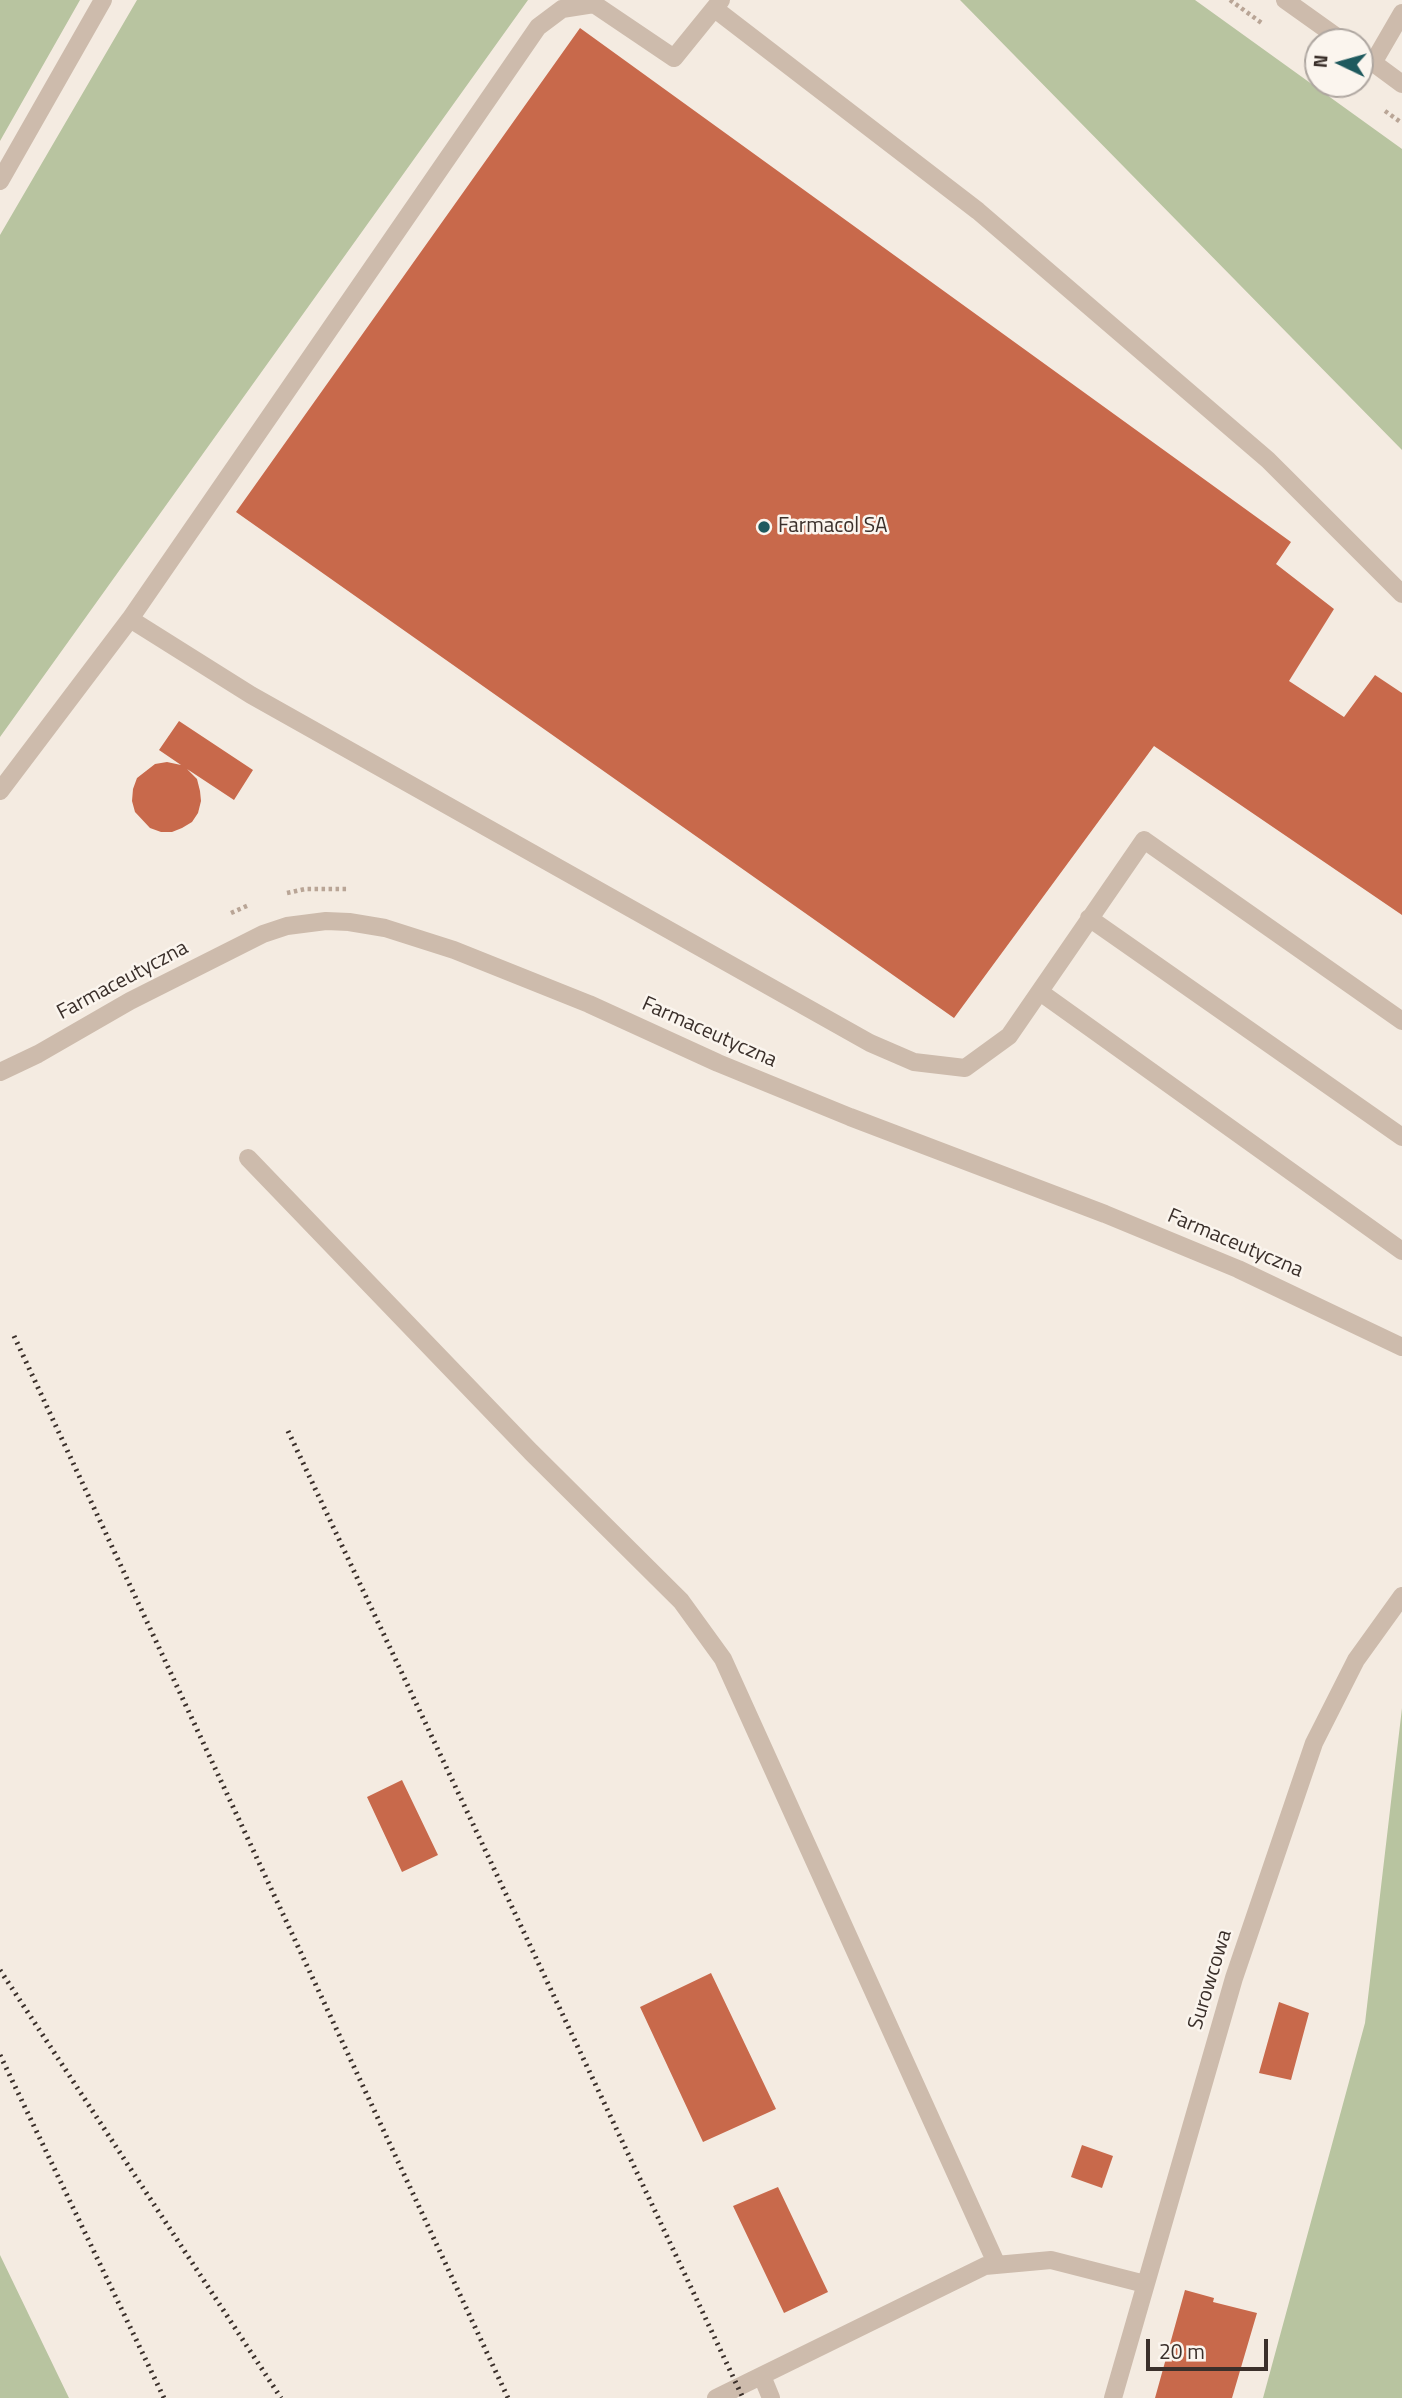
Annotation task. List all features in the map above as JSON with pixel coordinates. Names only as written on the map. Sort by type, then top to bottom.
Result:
[{"type":"street","points":[[0,181],[103,0]]},
{"type":"street","points":[[1285,0],[1324,28]]},
{"type":"street","points":[[0,791],[130,619],[538,27],[562,9],[594,4],[674,58],[718,4],[988,220],[1268,460],[1402,594]]},
{"type":"street","points":[[1374,49],[1402,13]]},
{"type":"street","points":[[1374,63],[1402,84]]},
{"type":"street","points":[[130,619],[287,716],[870,1043],[914,1062],[965,1068],[1009,1036],[1144,840],[1402,1021]]},
{"type":"street","points":[[1089,918],[1402,1137]]},
{"type":"street","name":"Farmaceutyczna","points":[[0,1072],[38,1054],[130,1001],[263,934],[287,926],[326,920],[385,928],[454,950],[589,1004],[718,1063],[826,1107],[1105,1213],[1238,1269],[1402,1347]]},
{"type":"street","points":[[1040,992],[1402,1251]]},
{"type":"street","points":[[248,1158],[531,1452],[681,1601],[723,1659],[997,2265]]},
{"type":"street","name":"Surowcowa","points":[[1113,2398],[1234,1978],[1314,1743],[1356,1660],[1402,1597]]},
{"type":"street","points":[[716,2398],[985,2266],[1051,2260],[1145,2284]]},
{"type":"street","points":[[762,2376],[771,2398]]},
{"type":"green space","points":[[0,0],[80,0],[0,141]]},
{"type":"green space","points":[[137,0],[528,0],[0,737],[0,235]]},
{"type":"green space","points":[[960,0],[1195,0],[1304,78],[1304,98],[1331,98],[1402,149],[1402,450]]},
{"type":"green space","points":[[1402,1708],[1402,2398],[1263,2398],[1365,2023]]},
{"type":"green space","points":[[0,2255],[69,2398],[0,2398]]},
{"type":"building","name":"Farmacol SA","points":[[580,28],[1291,542],[1276,564],[1334,609],[1289,681],[1344,717],[1375,675],[1402,693],[1402,915],[1154,746],[954,1018],[236,512]]},
{"type":"building","points":[[179,721],[253,770],[234,800],[187,769],[197,779],[200,791],[198,813],[192,822],[182,828],[161,832],[150,828],[135,812],[133,789],[137,778],[155,764],[167,762],[181,765],[159,750]]},
{"type":"building","points":[[402,1780],[438,1855],[402,1872],[367,1797]]},
{"type":"building","points":[[711,1973],[776,2109],[703,2142],[640,2007]]},
{"type":"building","points":[[1279,2002],[1309,2013],[1291,2080],[1259,2073]]},
{"type":"building","points":[[1082,2145],[1113,2156],[1102,2188],[1071,2177]]},
{"type":"building","points":[[778,2187],[828,2292],[784,2313],[733,2206]]},
{"type":"building","points":[[1185,2290],[1214,2298],[1213,2302],[1257,2313],[1232,2398],[1155,2398]]},
{"type":"railway","points":[[14,1336],[508,2398]]},
{"type":"railway","points":[[288,1431],[743,2398]]},
{"type":"railway","points":[[0,1970],[281,2398]]},
{"type":"railway","points":[[0,2055],[164,2398]]},
{"type":"place","name":"Farmacol SA","points":[[764,527]]}]
